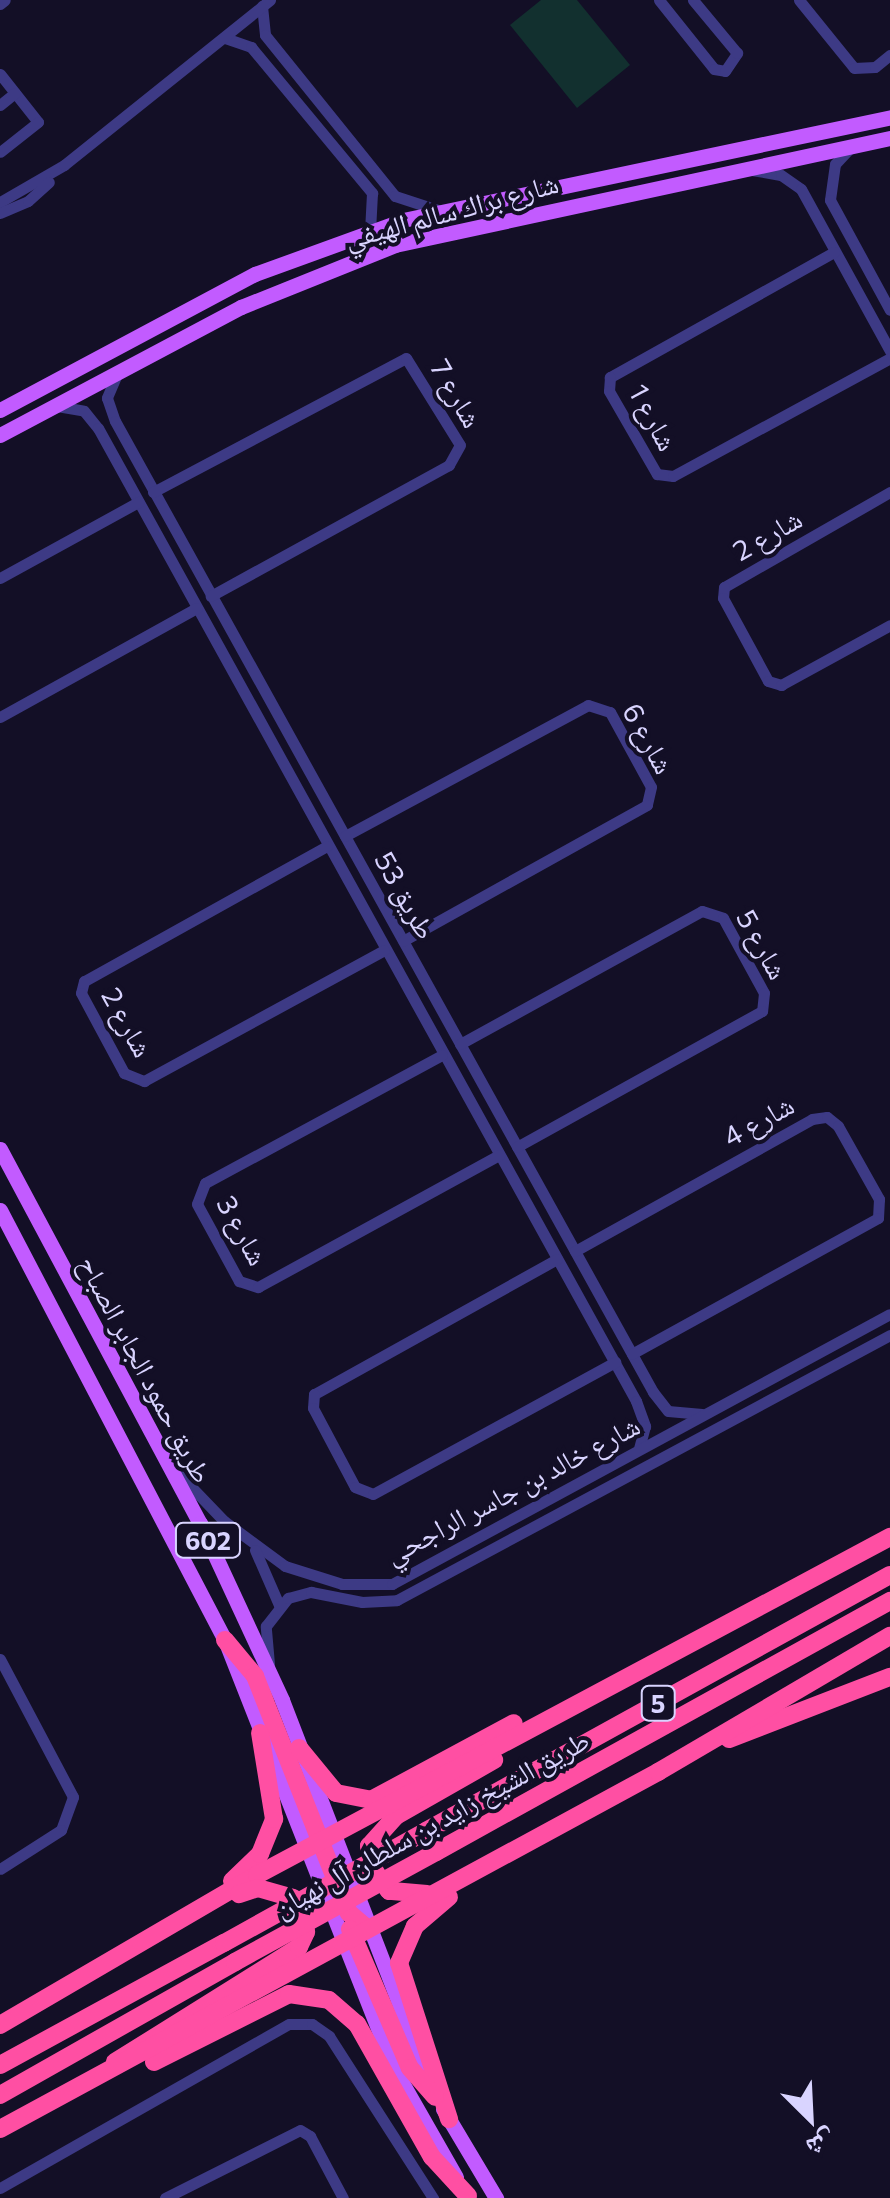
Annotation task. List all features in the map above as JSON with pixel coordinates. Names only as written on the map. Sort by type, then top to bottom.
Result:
[{"type":"highway","points":[[0,2025],[209,1903],[576,1702],[890,1537]]},
{"type":"highway","name":"طريق الشيخ زايد بن سلطان آل نهيان","points":[[0,2065],[890,1575]]},
{"type":"highway","name":"طريق الشيخ زايد بن سلطان آل نهيان","points":[[0,2095],[890,1601]]},
{"type":"highway","points":[[0,2129],[97,2080],[553,1829],[890,1636]]},
{"type":"highway","points":[[225,1640],[254,1676],[320,1845],[320,1864],[410,2068],[435,2097]]},
{"type":"highway","points":[[677,1760],[890,1677]]},
{"type":"highway","points":[[299,1748],[336,1793],[371,1800],[508,1726],[576,1702]]},
{"type":"highway","points":[[436,1893],[406,1897],[389,1891],[375,1872],[370,1846],[378,1830],[524,1742],[576,1702]]},
{"type":"highway","points":[[191,1913],[248,1868],[268,1841],[274,1819],[260,1733]]},
{"type":"highway","points":[[450,2119],[404,1988],[404,1945],[432,1908],[553,1829]]},
{"type":"highway","points":[[97,2080],[127,2051],[283,1961],[306,1932],[293,1898],[280,1890],[258,1888],[209,1903]]},
{"type":"highway","points":[[97,2080],[163,2058],[289,1994],[329,2000],[358,2024],[432,2157],[468,2197]]},
{"type":"main road","name":"شارع براك سالم الهيفي","points":[[0,410],[234,284],[370,232],[554,185],[890,117]]},
{"type":"main road","name":"شارع براك سالم الهيفي","points":[[0,435],[241,306],[395,245],[558,205],[890,138]]},
{"type":"main road","points":[[554,185],[558,205]]},
{"type":"main road","points":[[520,193],[523,213]]},
{"type":"main road","points":[[255,274],[256,286],[269,295]]},
{"type":"main road","points":[[234,284],[244,294],[241,306]]},
{"type":"main road","name":"طريق حمود الجابر الصباح","points":[[0,1149],[169,1464],[269,1674],[299,1748],[320,1845]]},
{"type":"main road","name":"طريق حمود الجابر الصباح","points":[[0,1210],[225,1640],[260,1733],[320,1845],[354,1937],[348,1962],[392,2065],[468,2197]]},
{"type":"main road","name":"طريق حمود الجابر الصباح","points":[[354,1937],[375,1949],[435,2097]]},
{"type":"main road","name":"602","points":[[435,2097],[496,2198]]},
{"type":"street","points":[[658,0],[714,70],[726,71],[736,53],[694,0]]},
{"type":"street","points":[[799,0],[854,68],[875,67],[890,55]]},
{"type":"street","points":[[0,213],[28,201],[57,170],[266,3]]},
{"type":"street","points":[[265,35],[266,3]]},
{"type":"street","points":[[242,23],[265,35],[398,198],[443,211]]},
{"type":"street","points":[[242,23],[251,46],[372,193],[384,206],[398,198]]},
{"type":"street","points":[[224,38],[251,46]]},
{"type":"street","points":[[0,74],[38,122],[0,152]]},
{"type":"street","points":[[0,105],[15,93]]},
{"type":"street","points":[[853,144],[835,164],[830,200],[890,310]]},
{"type":"street","points":[[738,167],[782,175],[800,190],[890,354]]},
{"type":"street","points":[[0,202],[57,170]]},
{"type":"street","points":[[370,232],[372,193]]},
{"type":"street","name":"شارع 1","points":[[834,252],[610,378],[609,391],[657,474],[673,476],[890,354]]},
{"type":"street","points":[[860,298],[870,288],[879,290]]},
{"type":"street","name":"شارع 7","points":[[153,492],[406,358],[460,444],[448,466],[211,596]]},
{"type":"street","points":[[53,406],[84,410],[98,428],[115,421],[107,398],[120,369]]},
{"type":"street","name":"طريق 53","points":[[115,421],[653,1392]]},
{"type":"street","name":"طريق 53","points":[[98,428],[636,1401],[645,1426],[639,1448]]},
{"type":"street","name":"شارع 2","points":[[890,492],[724,587],[723,598],[768,681],[781,685],[890,625]]},
{"type":"street","points":[[0,578],[138,502]]},
{"type":"street","points":[[0,717],[197,608]]},
{"type":"street","points":[[228,662],[238,663],[243,654]]},
{"type":"street","points":[[241,686],[246,677],[256,677]]},
{"type":"street","name":"شارع 6","points":[[344,836],[588,705],[610,712],[651,787],[647,805],[403,941]]},
{"type":"street","name":"شارع 2","points":[[327,846],[84,981],[82,993],[124,1073],[144,1081],[384,950]]},
{"type":"street","name":"شارع 5","points":[[460,1044],[702,911],[723,918],[764,992],[762,1011],[517,1146]]},
{"type":"street","name":"شارع 3","points":[[442,1055],[200,1188],[197,1204],[239,1280],[258,1287],[499,1155]]},
{"type":"street","points":[[462,1092],[476,1093],[480,1079]]},
{"type":"street","points":[[476,1117],[481,1103],[495,1107]]},
{"type":"street","name":"شارع 4","points":[[574,1251],[812,1119],[827,1116],[838,1126],[879,1199],[878,1218],[632,1354]]},
{"type":"street","points":[[0,1223],[24,1254]]},
{"type":"street","points":[[558,1259],[314,1394],[313,1408],[355,1487],[374,1494],[614,1362]]},
{"type":"street","name":"شارع خالد بن جاسر الراجحي","points":[[169,1464],[254,1548],[285,1566],[371,1586],[392,1584],[702,1414],[887,1318]]},
{"type":"street","name":"شارع خالد بن جاسر الراجحي","points":[[279,1605],[311,1592],[382,1604],[464,1565],[890,1335]]},
{"type":"street","points":[[653,1392],[668,1411],[702,1414]]},
{"type":"street","points":[[636,1401],[650,1400],[653,1392]]},
{"type":"street","points":[[254,1548],[279,1605],[266,1626],[269,1674]]},
{"type":"street","points":[[460,1548],[453,1561],[464,1565]]},
{"type":"street","points":[[0,1659],[73,1797],[61,1830],[0,1869]]},
{"type":"street","points":[[0,2188],[266,2036],[289,2024],[312,2024],[329,2036],[380,2109],[433,2198]]},
{"type":"street","points":[[165,2198],[300,2130],[310,2136],[343,2198]]},
{"type":"green space","points":[[541,0],[577,0],[630,65],[577,108],[510,25]]}]
